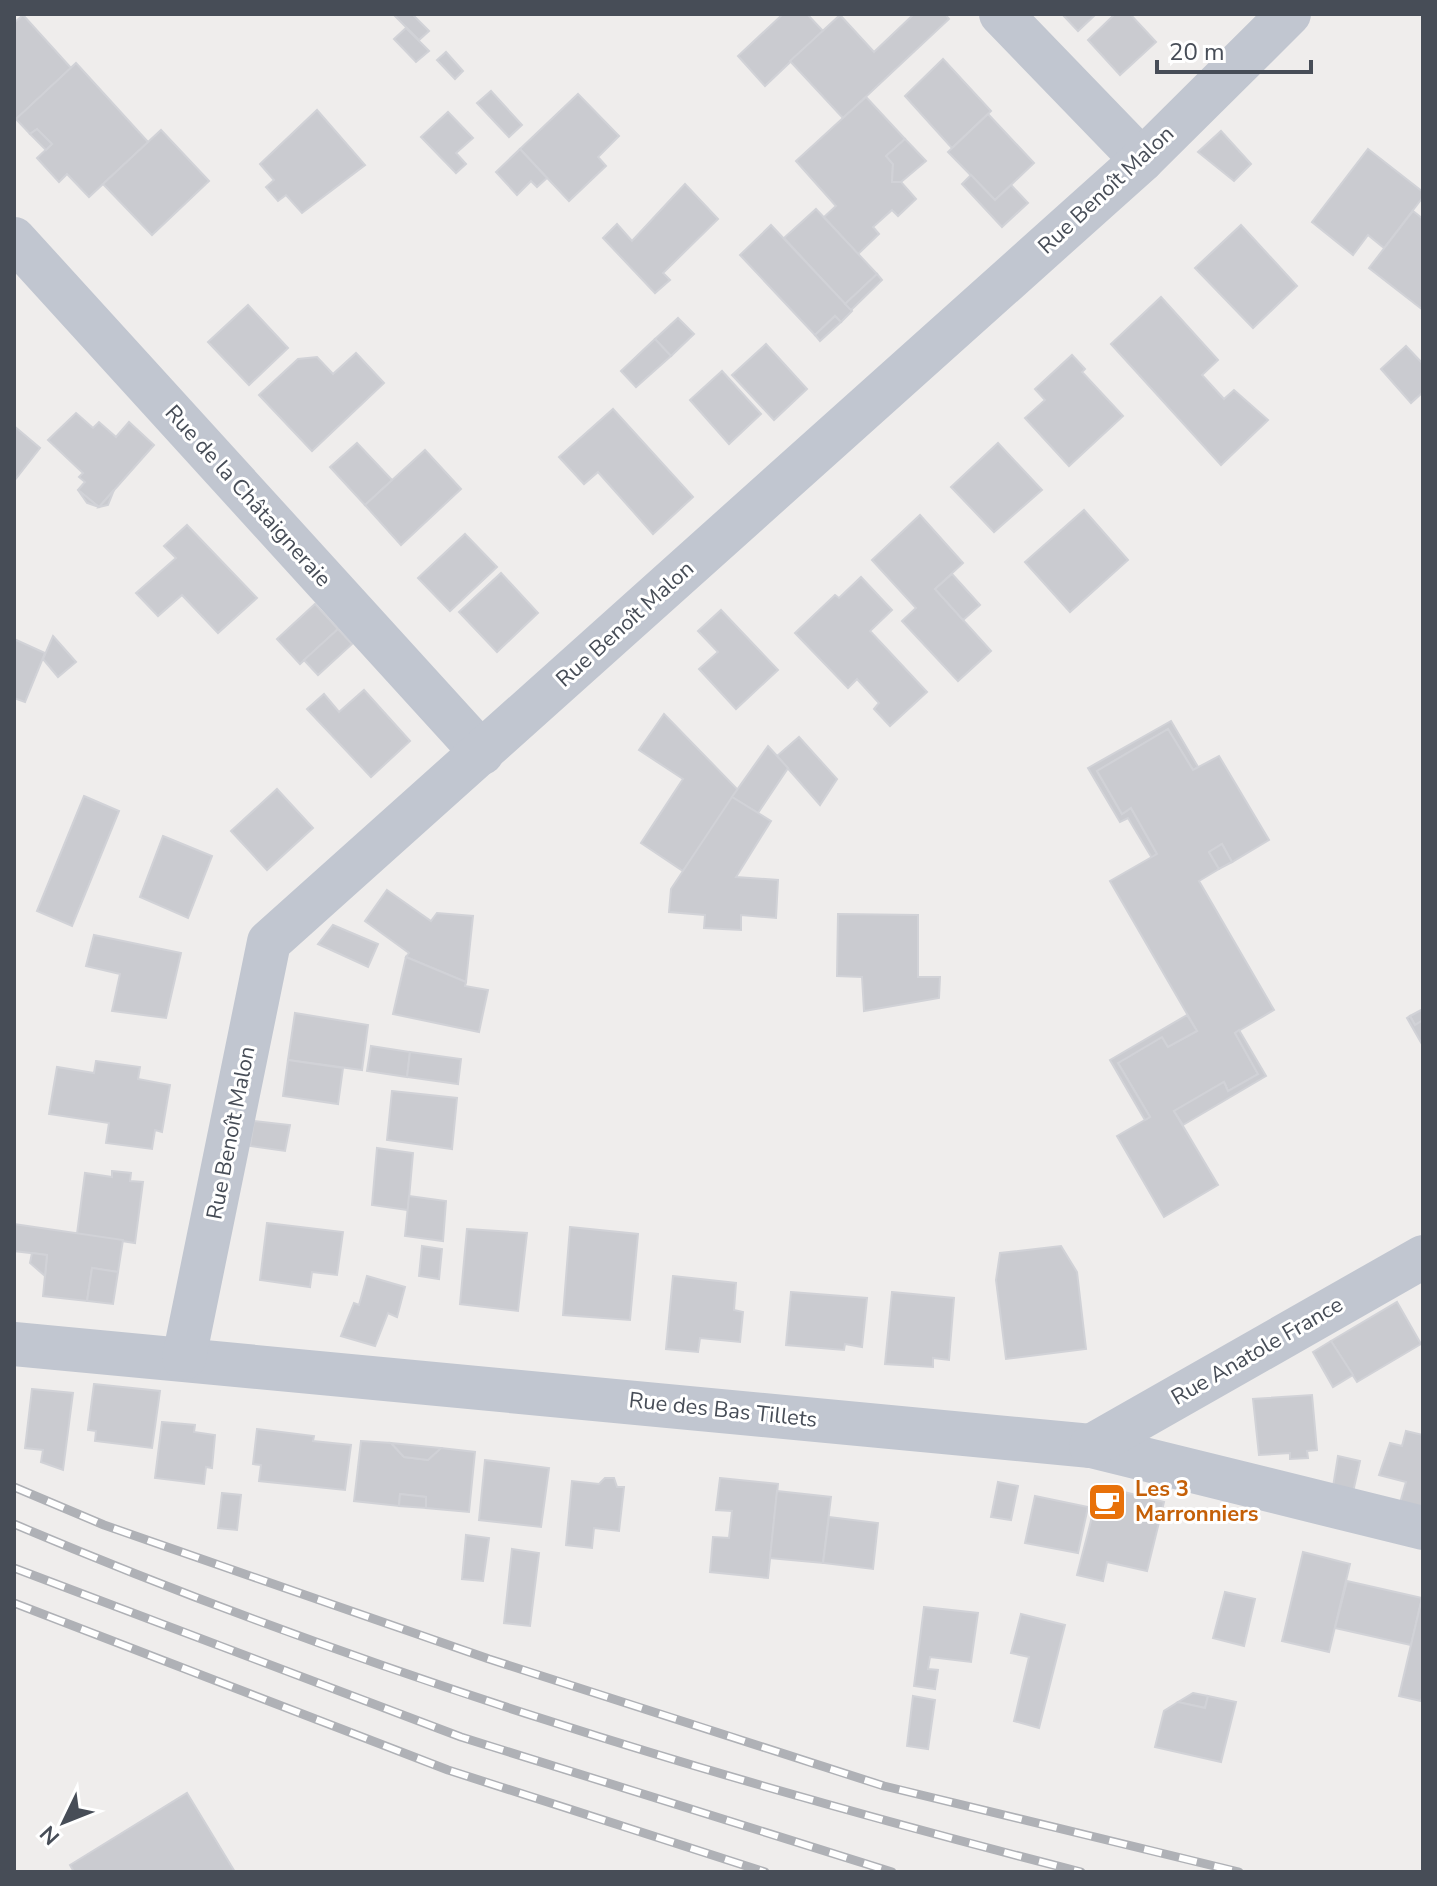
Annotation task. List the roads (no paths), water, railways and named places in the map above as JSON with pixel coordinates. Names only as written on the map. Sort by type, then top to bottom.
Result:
[{"type":"street","points":[[1001,14],[1142,160]]},
{"type":"street","name":"Rue Benoît Malon","points":[[184,1358],[269,942],[1142,160],[1289,14]]},
{"type":"street","name":"Rue de la Châtaigneraie","points":[[14,239],[482,753]]},
{"type":"street","name":"Rue Anatole France","points":[[1091,1446],[1423,1257]]},
{"type":"street","name":"Rue des Bas Tillets","points":[[14,1344],[1091,1446],[1423,1528]]},
{"type":"railway","points":[[14,1487],[104,1525],[489,1659],[884,1786],[1239,1872]]},
{"type":"railway","points":[[14,1524],[275,1627],[541,1718],[810,1799],[1081,1872]]},
{"type":"railway","points":[[14,1568],[461,1737],[892,1872]]},
{"type":"railway","points":[[14,1603],[448,1770],[765,1872]]},
{"type":"place","name":"Les 3 Marronniers","points":[[1107,1502]]}]
